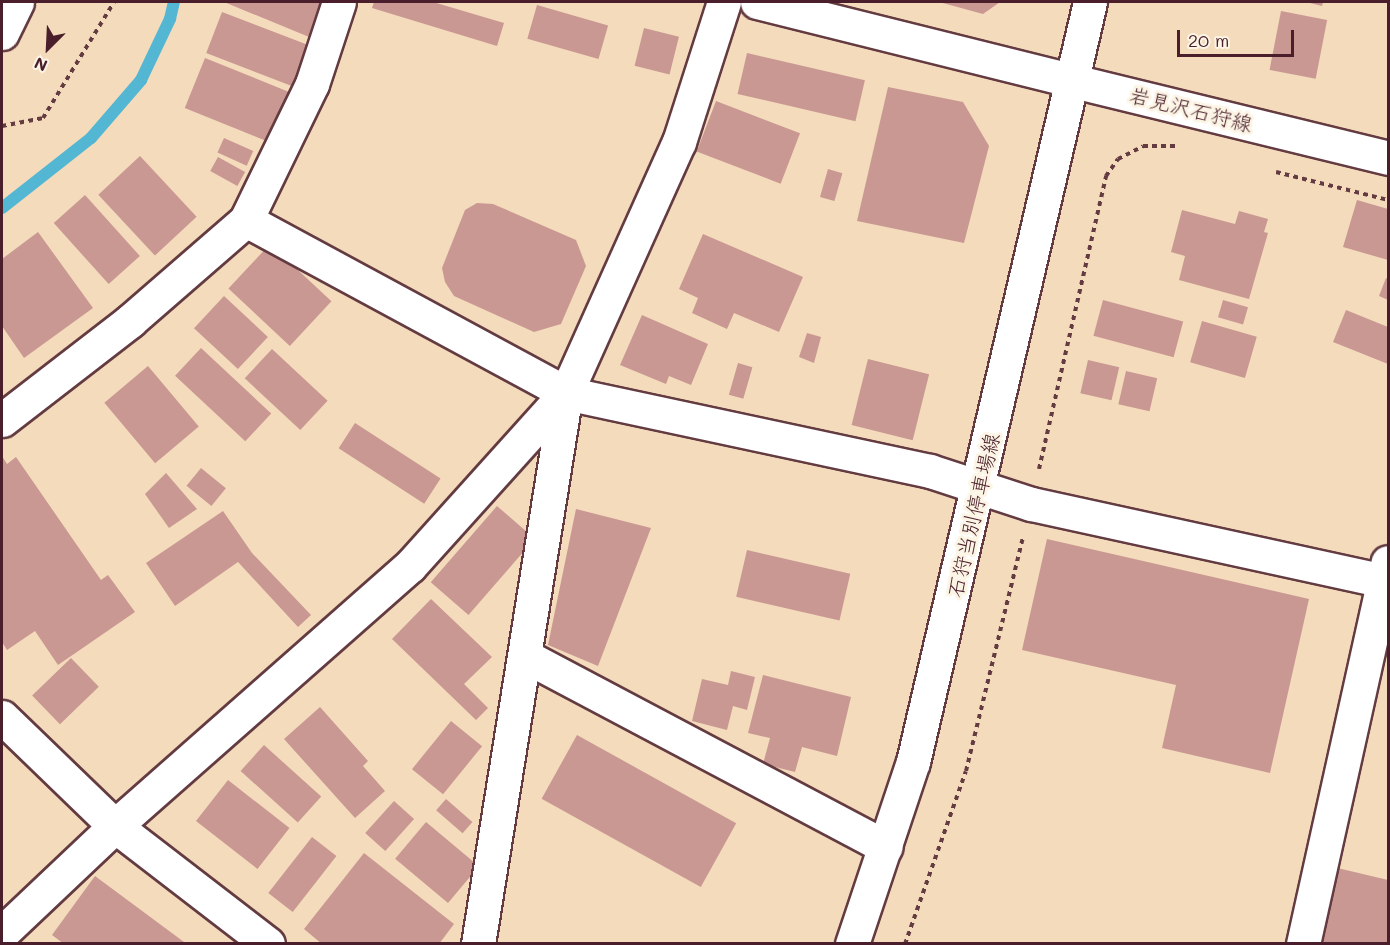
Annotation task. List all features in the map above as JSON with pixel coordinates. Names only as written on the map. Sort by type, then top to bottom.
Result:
[{"type":"street","points":[[2,33],[17,2]]},
{"type":"street","points":[[2,420],[42,393],[130,321],[246,220],[312,84],[339,2]]},
{"type":"street","points":[[478,944],[566,393],[679,142],[724,2]]},
{"type":"street","name":"岩見沢石狩線","points":[[757,2],[1389,158]]},
{"type":"street","points":[[1073,81],[1090,2]]},
{"type":"street","name":"石狩当別停車場線","points":[[852,944],[914,762],[1073,81]]},
{"type":"street","points":[[246,220],[566,393],[930,471],[1031,504],[1386,572],[1303,944]]},
{"type":"street","points":[[2,933],[115,826],[410,566],[566,393]]},
{"type":"street","points":[[525,656],[885,847]]},
{"type":"street","points":[[2,717],[115,826],[268,944]]},
{"type":"path","points":[[2,126],[43,118],[114,2]]},
{"type":"path","points":[[905,944],[966,771],[1031,504],[1106,176],[1118,159],[1143,146],[1186,149]]},
{"type":"path","points":[[1265,169],[1389,200]]},
{"type":"building","points":[[224,2],[328,2],[314,39]]},
{"type":"building","points":[[374,2],[433,2],[504,23],[497,46],[372,8]]},
{"type":"building","points":[[939,2],[1000,2],[983,14]]},
{"type":"building","points":[[1306,2],[1323,2],[1322,6]]},
{"type":"building","points":[[537,5],[608,25],[598,59],[527,39]]},
{"type":"building","points":[[1281,11],[1327,20],[1316,79],[1270,70]]},
{"type":"building","points":[[222,12],[309,45],[293,86],[206,53]]},
{"type":"building","points":[[644,28],[679,37],[669,75],[635,66]]},
{"type":"building","points":[[747,53],[865,80],[855,121],[738,94]]},
{"type":"building","points":[[205,58],[298,95],[277,146],[185,108]]},
{"type":"building","points":[[888,87],[963,102],[989,146],[964,243],[857,221]]},
{"type":"building","points":[[716,101],[800,133],[781,184],[697,151]]},
{"type":"building","points":[[224,138],[253,151],[247,166],[217,153]]},
{"type":"building","points":[[140,156],[197,217],[155,256],[98,195]]},
{"type":"building","points":[[218,157],[245,172],[237,186],[210,171]]},
{"type":"building","points":[[828,169],[842,173],[834,201],[820,197]]},
{"type":"building","points":[[85,195],[140,256],[109,284],[54,223]]},
{"type":"building","points":[[1357,200],[1388,209],[1388,260],[1343,247]]},
{"type":"building","points":[[477,203],[493,204],[576,240],[586,266],[561,324],[534,332],[454,296],[445,282],[442,268],[465,210]]},
{"type":"building","points":[[1182,210],[1235,224],[1239,211],[1268,219],[1264,232],[1268,233],[1249,299],[1179,280],[1185,256],[1171,252]]},
{"type":"building","points":[[38,232],[93,308],[24,358],[2,326],[2,259]]},
{"type":"building","points":[[703,234],[803,277],[779,332],[734,313],[727,329],[692,313],[698,298],[679,289]]},
{"type":"building","points":[[270,244],[331,301],[290,346],[228,289]]},
{"type":"building","points":[[1386,278],[1388,279],[1388,300],[1379,296]]},
{"type":"building","points":[[224,296],[268,337],[238,369],[194,328]]},
{"type":"building","points":[[1103,300],[1183,321],[1174,357],[1093,336]]},
{"type":"building","points":[[1223,300],[1248,307],[1243,324],[1218,317]]},
{"type":"building","points":[[1346,310],[1388,327],[1388,364],[1333,342]]},
{"type":"building","points":[[642,315],[708,344],[691,385],[669,376],[666,384],[620,365]]},
{"type":"building","points":[[1202,321],[1257,337],[1245,378],[1190,362]]},
{"type":"building","points":[[807,333],[821,337],[814,363],[799,357]]},
{"type":"building","points":[[201,348],[271,413],[245,441],[175,376]]},
{"type":"building","points":[[272,349],[328,401],[300,430],[245,378]]},
{"type":"building","points":[[868,359],[929,374],[913,440],[852,425]]},
{"type":"building","points":[[1088,360],[1119,367],[1112,400],[1080,393]]},
{"type":"building","points":[[738,363],[752,367],[743,399],[729,395]]},
{"type":"building","points":[[148,366],[199,427],[155,463],[104,403]]},
{"type":"building","points":[[1126,371],[1157,378],[1150,411],[1118,404]]},
{"type":"building","points":[[355,423],[441,479],[424,504],[339,448]]},
{"type":"building","points":[[2,456],[7,464],[16,457],[101,580],[108,575],[135,612],[58,665],[35,631],[7,650],[2,642]]},
{"type":"building","points":[[201,468],[226,488],[211,506],[187,486]]},
{"type":"building","points":[[166,473],[197,509],[169,528],[145,494]]},
{"type":"building","points":[[497,506],[535,539],[468,615],[431,582]]},
{"type":"building","points":[[576,509],[651,528],[598,666],[548,645]]},
{"type":"building","points":[[223,511],[252,553],[311,615],[298,627],[238,562],[175,606],[146,563]]},
{"type":"building","points":[[1047,539],[1309,599],[1270,773],[1162,748],[1176,685],[1022,650]]},
{"type":"building","points":[[747,550],[850,574],[839,621],[736,597]]},
{"type":"building","points":[[431,599],[492,657],[464,684],[488,708],[476,720],[392,639]]},
{"type":"building","points":[[71,658],[99,687],[60,724],[32,696]]},
{"type":"building","points":[[731,671],[755,677],[747,710],[733,706],[727,730],[692,721],[702,679],[728,685]]},
{"type":"building","points":[[763,675],[851,697],[837,756],[802,747],[795,772],[763,764],[770,738],[748,733]]},
{"type":"building","points":[[320,707],[368,761],[363,766],[385,791],[355,818],[284,739]]},
{"type":"building","points":[[451,721],[482,746],[443,794],[412,769]]},
{"type":"building","points":[[577,735],[736,823],[701,887],[542,799]]},
{"type":"building","points":[[264,745],[321,797],[298,823],[241,771]]},
{"type":"building","points":[[228,780],[289,828],[257,869],[196,821]]},
{"type":"building","points":[[446,799],[472,822],[463,833],[436,810]]},
{"type":"building","points":[[394,801],[414,819],[385,851],[365,833]]},
{"type":"building","points":[[426,822],[479,866],[448,903],[395,859]]},
{"type":"building","points":[[312,837],[336,856],[293,912],[268,893]]},
{"type":"building","points":[[364,853],[454,924],[439,944],[322,944],[304,929]]},
{"type":"building","points":[[1329,866],[1388,880],[1388,944],[1312,944]]},
{"type":"building","points":[[95,876],[184,942],[183,944],[64,944],[52,935]]},
{"type":"waterway","points":[[2,208],[91,138],[141,80],[170,19],[174,2]]}]
